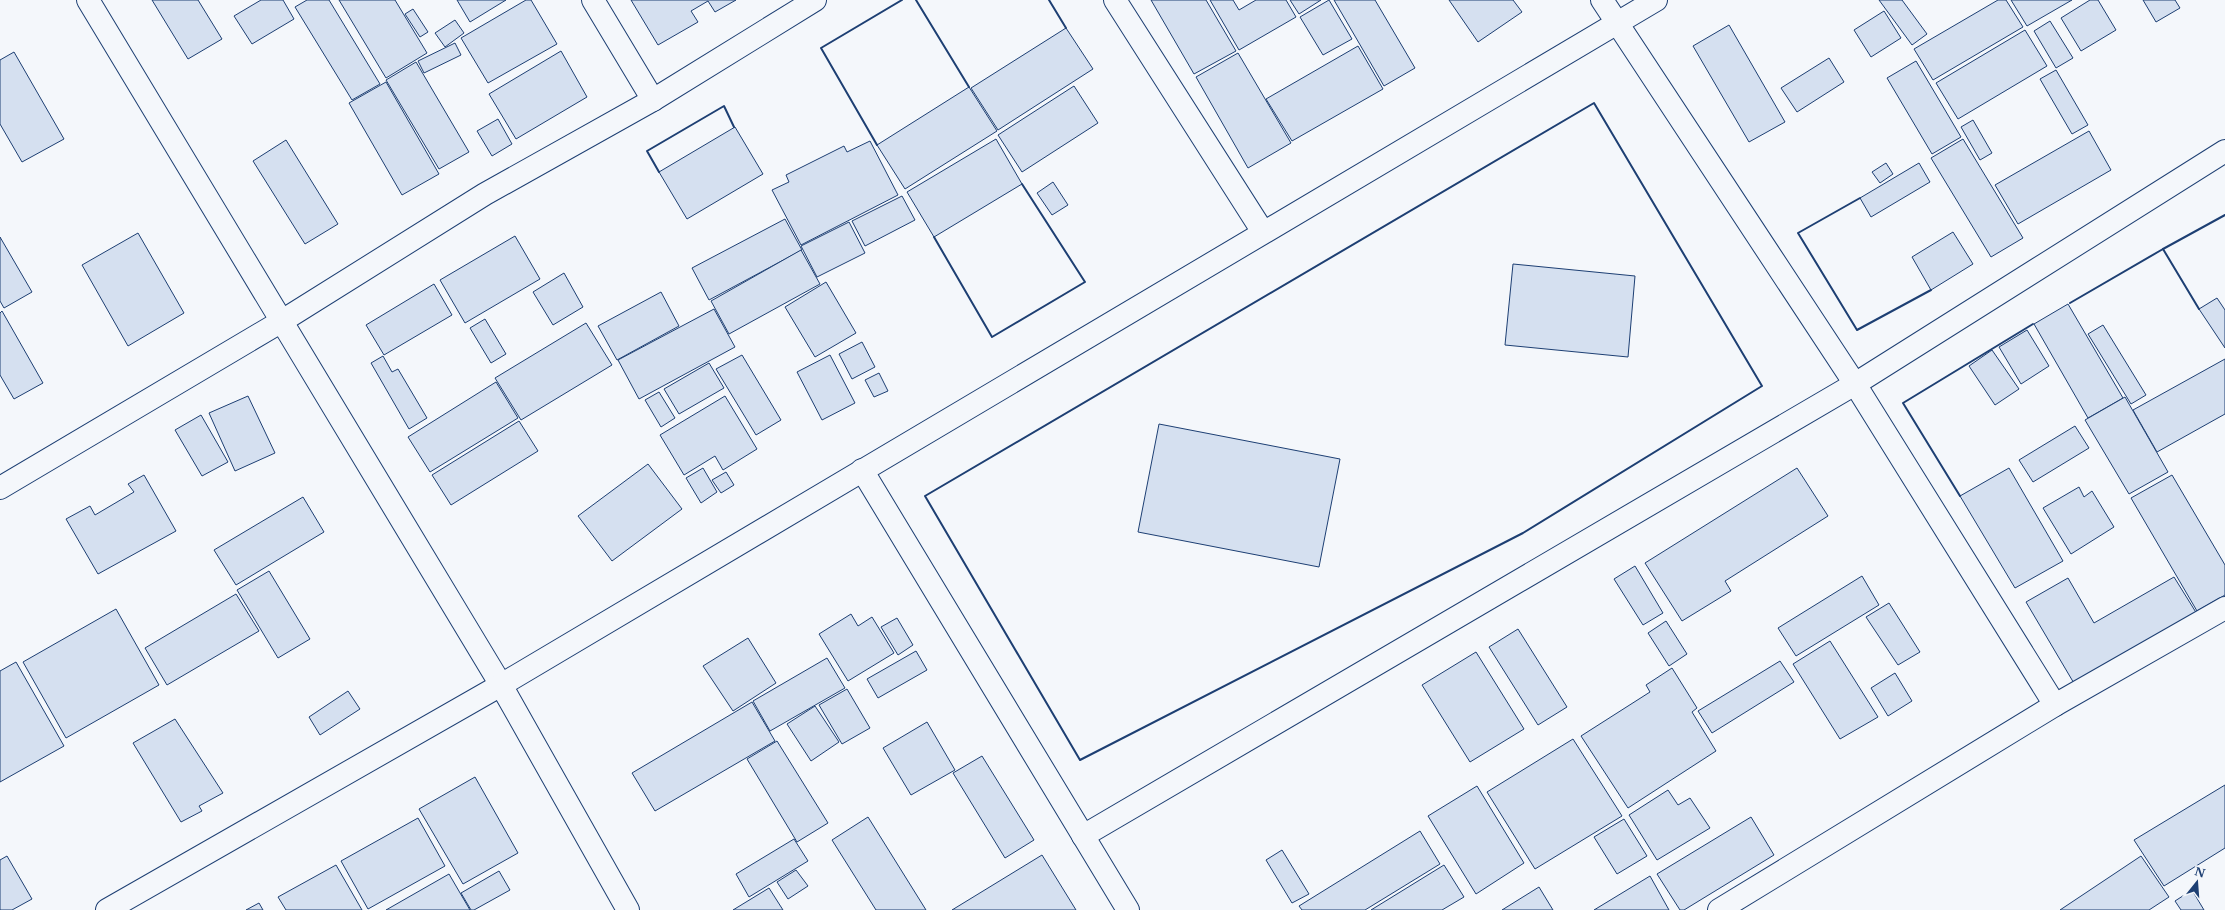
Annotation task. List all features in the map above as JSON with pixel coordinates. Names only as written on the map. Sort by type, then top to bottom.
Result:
[{"type":"street","points":[[88,0],[501,685],[628,910]]},
{"type":"street","points":[[593,0],[653,100]]},
{"type":"street","points":[[0,488],[282,321],[485,194],[653,100],[814,0]]},
{"type":"street","points":[[1115,0],[1263,232]]},
{"type":"street","points":[[1602,0],[1616,24],[1855,384],[2055,704]]},
{"type":"street","points":[[117,907],[501,685],[1656,0]]},
{"type":"street","points":[[1083,836],[1855,384],[2225,151]]},
{"type":"street","points":[[862,470],[1128,910]]},
{"type":"street","points":[[1719,910],[2055,704],[2225,608]]},
{"type":"building","points":[[152,0],[198,0],[222,39],[188,59]]},
{"type":"building","points":[[261,0],[283,0],[294,19],[252,44],[234,16]]},
{"type":"building","points":[[307,0],[329,0],[380,84],[352,100],[295,7]]},
{"type":"building","points":[[339,0],[395,0],[427,53],[386,78]]},
{"type":"building","points":[[457,0],[506,0],[470,22]]},
{"type":"building","points":[[526,0],[531,0],[557,44],[488,83],[461,38]]},
{"type":"building","points":[[631,0],[736,0],[715,12],[708,1],[691,11],[698,22],[658,45]]},
{"type":"building","points":[[1151,0],[1206,0],[1236,51],[1194,74]]},
{"type":"building","points":[[1210,0],[1233,0],[1239,10],[1256,0],[1286,0],[1296,17],[1239,50]]},
{"type":"building","points":[[1290,0],[1321,0],[1299,14]]},
{"type":"building","points":[[1329,0],[1352,39],[1323,55],[1300,17]]},
{"type":"building","points":[[1334,0],[1375,0],[1415,68],[1384,86]]},
{"type":"building","points":[[1449,0],[1513,0],[1522,12],[1478,42]]},
{"type":"building","points":[[1879,0],[1902,0],[1927,34],[1912,45]]},
{"type":"building","points":[[1998,0],[2006,0],[2023,27],[1933,80],[1914,49]]},
{"type":"building","points":[[2011,0],[2072,0],[2027,26]]},
{"type":"building","points":[[2090,0],[2098,0],[2116,30],[2081,51],[2061,18]]},
{"type":"building","points":[[2143,0],[2175,0],[2180,8],[2156,22]]},
{"type":"building","points":[[413,9],[428,32],[420,37],[405,14]]},
{"type":"building","points":[[1884,11],[1901,38],[1871,57],[1854,30]]},
{"type":"building","points":[[455,20],[464,33],[445,47],[435,33]]},
{"type":"building","points":[[2050,21],[2073,58],[2056,68],[2034,31]]},
{"type":"building","points":[[1729,25],[1785,122],[1749,142],[1693,46]]},
{"type":"building","points":[[1066,28],[1093,69],[998,130],[971,88]]},
{"type":"building","points":[[2025,30],[2047,66],[1958,119],[1936,83]]},
{"type":"building","points":[[455,43],[461,55],[424,73],[418,61]]},
{"type":"building","points":[[1358,46],[1383,89],[1292,141],[1266,99]]},
{"type":"building","points":[[561,51],[587,97],[516,139],[489,94]]},
{"type":"building","points":[[14,52],[64,139],[22,162],[0,124],[0,60]]},
{"type":"building","points":[[1238,53],[1291,143],[1248,168],[1196,77]]},
{"type":"building","points":[[1829,58],[1844,82],[1797,112],[1781,88]]},
{"type":"building","points":[[1916,61],[1961,137],[1932,154],[1887,78]]},
{"type":"building","points":[[416,62],[469,152],[439,169],[386,80]]},
{"type":"building","points":[[2056,70],[2088,125],[2072,134],[2040,79]]},
{"type":"building","points":[[386,82],[439,174],[402,195],[349,103]]},
{"type":"building","points":[[1074,86],[1098,123],[1022,172],[998,135]]},
{"type":"building","points":[[969,87],[997,131],[905,189],[877,145]]},
{"type":"building","points":[[498,119],[512,144],[492,156],[477,131]]},
{"type":"building","points":[[1973,120],[1992,153],[1980,160],[1961,127]]},
{"type":"building","points":[[735,127],[763,174],[687,219],[659,172]]},
{"type":"building","points":[[2089,131],[2111,170],[2018,224],[1995,185]]},
{"type":"building","points":[[996,139],[1022,184],[934,237],[907,192]]},
{"type":"building","points":[[1963,139],[2023,238],[1991,257],[1931,158]]},
{"type":"building","points":[[286,140],[338,224],[305,244],[253,161]]},
{"type":"building","points":[[870,141],[898,195],[801,245],[772,190],[789,182],[786,175],[844,146],[847,152]]},
{"type":"building","points":[[1886,163],[1893,174],[1880,183],[1872,172]]},
{"type":"building","points":[[1919,163],[1930,182],[1871,217],[1860,198]]},
{"type":"building","points":[[1053,182],[1068,205],[1052,215],[1037,193]]},
{"type":"building","points":[[902,196],[915,220],[865,246],[852,221]]},
{"type":"building","points":[[785,219],[802,250],[709,300],[692,268]]},
{"type":"building","points":[[849,222],[865,253],[817,277],[801,246]]},
{"type":"building","points":[[1953,232],[1973,264],[1931,290],[1912,257]]},
{"type":"building","points":[[138,233],[184,313],[128,346],[82,265]]},
{"type":"building","points":[[515,236],[540,279],[465,323],[440,280]]},
{"type":"building","points":[[0,237],[32,292],[4,308],[0,301]]},
{"type":"building","points":[[801,250],[820,284],[729,334],[711,301]]},
{"type":"building","points":[[1513,264],[1635,276],[1628,357],[1505,345]]},
{"type":"building","points":[[564,273],[583,307],[553,325],[533,292]]},
{"type":"building","points":[[826,282],[856,333],[815,357],[785,307]]},
{"type":"building","points":[[434,284],[452,315],[384,355],[366,325]]},
{"type":"building","points":[[661,292],[679,326],[617,360],[598,326]]},
{"type":"building","points":[[2217,298],[2225,310],[2225,348],[2199,309]]},
{"type":"building","points":[[2068,304],[2123,398],[2088,418],[2034,324]]},
{"type":"building","points":[[714,309],[735,347],[639,399],[618,360]]},
{"type":"building","points":[[2,311],[43,383],[14,399],[0,375],[0,313]]},
{"type":"building","points":[[485,319],[506,354],[491,363],[470,328]]},
{"type":"building","points":[[586,323],[612,365],[521,420],[495,378]]},
{"type":"building","points":[[2103,325],[2146,395],[2131,404],[2088,334]]},
{"type":"building","points":[[2027,330],[2049,366],[2021,384],[1999,347]]},
{"type":"building","points":[[862,342],[875,367],[852,379],[839,354]]},
{"type":"building","points":[[1992,350],[2019,389],[1995,405],[1969,366]]},
{"type":"building","points":[[742,355],[781,420],[756,435],[716,369]]},
{"type":"building","points":[[830,355],[855,403],[822,420],[797,372]]},
{"type":"building","points":[[383,356],[392,372],[398,369],[427,418],[409,429],[371,363]]},
{"type":"building","points":[[2225,359],[2225,414],[2157,452],[2133,410]]},
{"type":"building","points":[[709,363],[724,388],[679,414],[664,389]]},
{"type":"building","points":[[879,373],[888,391],[874,397],[865,380]]},
{"type":"building","points":[[496,382],[518,418],[430,472],[408,437]]},
{"type":"building","points":[[659,392],[675,418],[661,427],[645,400]]},
{"type":"building","points":[[248,396],[275,453],[235,471],[209,413]]},
{"type":"building","points":[[725,396],[757,449],[723,470],[715,456],[684,475],[660,435]]},
{"type":"building","points":[[2125,397],[2168,472],[2129,494],[2085,420]]},
{"type":"building","points":[[201,415],[228,462],[202,476],[175,430]]},
{"type":"building","points":[[519,421],[538,451],[451,505],[432,475]]},
{"type":"building","points":[[1159,424],[1340,459],[1319,567],[1138,532]]},
{"type":"building","points":[[2075,426],[2089,448],[2033,482],[2019,460]]},
{"type":"building","points":[[648,464],[682,509],[612,561],[578,516]]},
{"type":"building","points":[[703,468],[717,492],[701,503],[686,478]]},
{"type":"building","points":[[1797,468],[1828,516],[1725,581],[1731,591],[1682,621],[1645,563]]},
{"type":"building","points":[[2009,468],[2063,561],[2015,588],[1960,496]]},
{"type":"building","points":[[726,472],[734,485],[721,493],[712,480]]},
{"type":"building","points":[[144,475],[176,531],[98,574],[66,519],[90,506],[95,515],[134,492],[128,484]]},
{"type":"building","points":[[2172,475],[2225,565],[2225,595],[2197,611],[2131,498]]},
{"type":"building","points":[[2079,487],[2084,497],[2092,491],[2114,527],[2071,554],[2043,508]]},
{"type":"building","points":[[303,497],[324,532],[236,585],[214,550]]},
{"type":"building","points":[[1635,566],[1663,613],[1643,625],[1614,579]]},
{"type":"building","points":[[269,571],[310,639],[278,658],[237,590]]},
{"type":"building","points":[[1862,576],[1879,605],[1796,656],[1778,628]]},
{"type":"building","points":[[2174,577],[2197,614],[2075,685],[2026,602],[2068,578],[2094,623]]},
{"type":"building","points":[[236,594],[259,631],[167,685],[145,648]]},
{"type":"building","points":[[1889,603],[1920,652],[1898,665],[1866,617]]},
{"type":"building","points":[[116,609],[159,685],[66,738],[23,662]]},
{"type":"building","points":[[851,614],[858,626],[872,617],[894,653],[848,681],[819,634]]},
{"type":"building","points":[[897,618],[913,645],[898,655],[881,627]]},
{"type":"building","points":[[1666,621],[1687,654],[1669,666],[1648,633]]},
{"type":"building","points":[[1518,629],[1567,707],[1538,725],[1489,647]]},
{"type":"building","points":[[748,638],[776,683],[733,711],[703,666]]},
{"type":"building","points":[[1830,641],[1878,717],[1840,739],[1793,664]]},
{"type":"building","points":[[916,651],[927,670],[878,698],[867,679]]},
{"type":"building","points":[[1476,652],[1524,729],[1470,762],[1422,685]]},
{"type":"building","points":[[827,658],[845,688],[770,731],[753,701]]},
{"type":"building","points":[[1780,661],[1794,682],[1712,733],[1698,711]]},
{"type":"building","points":[[16,662],[64,746],[0,782],[0,671]]},
{"type":"building","points":[[1672,668],[1697,708],[1692,712],[1716,751],[1628,808],[1581,736],[1650,692],[1646,685]]},
{"type":"building","points":[[1895,673],[1912,701],[1888,716],[1871,688]]},
{"type":"building","points":[[847,689],[870,728],[842,744],[819,705]]},
{"type":"building","points":[[348,691],[360,709],[320,735],[309,717]]},
{"type":"building","points":[[752,702],[775,741],[655,811],[632,773]]},
{"type":"building","points":[[815,706],[839,742],[811,761],[787,724]]},
{"type":"building","points":[[175,719],[223,793],[199,806],[202,811],[181,822],[133,743]]},
{"type":"building","points":[[927,722],[955,770],[911,795],[883,748]]},
{"type":"building","points":[[1573,739],[1622,816],[1535,869],[1487,792]]},
{"type":"building","points":[[777,741],[828,823],[797,842],[747,759]]},
{"type":"building","points":[[982,756],[1034,840],[1005,858],[953,773]]},
{"type":"building","points":[[475,777],[518,853],[463,884],[419,809]]},
{"type":"building","points":[[2225,785],[2225,848],[2164,886],[2134,840]]},
{"type":"building","points":[[1477,786],[1524,863],[1476,894],[1428,816]]},
{"type":"building","points":[[1668,790],[1678,805],[1690,798],[1710,828],[1657,860],[1629,815]]},
{"type":"building","points":[[868,817],[926,910],[876,910],[832,840]]},
{"type":"building","points":[[1751,817],[1774,855],[1684,910],[1680,910],[1657,874]]},
{"type":"building","points":[[418,818],[445,866],[368,909],[341,861]]},
{"type":"building","points":[[1624,819],[1647,856],[1617,874],[1594,837]]},
{"type":"building","points":[[1420,831],[1440,864],[1365,910],[1302,910],[1299,906]]},
{"type":"building","points":[[794,839],[808,861],[749,897],[736,874]]},
{"type":"building","points":[[1282,850],[1309,894],[1292,903],[1266,860]]},
{"type":"building","points":[[1042,855],[1076,910],[952,910]]},
{"type":"building","points":[[7,856],[32,899],[12,910],[0,910],[0,860]]},
{"type":"building","points":[[2141,856],[2169,897],[2149,910],[2060,910]]},
{"type":"building","points":[[336,865],[362,910],[286,910],[278,897]]},
{"type":"building","points":[[1444,865],[1464,897],[1442,910],[1371,910]]},
{"type":"building","points":[[796,870],[808,886],[788,899],[777,882]]},
{"type":"building","points":[[499,871],[510,890],[474,910],[471,910],[461,893]]},
{"type":"building","points":[[449,874],[470,910],[386,910]]},
{"type":"building","points":[[1650,876],[1669,910],[1594,910]]},
{"type":"building","points":[[1539,887],[1553,910],[1502,910]]},
{"type":"building","points":[[769,888],[783,910],[733,910]]},
{"type":"building","points":[[2192,890],[2204,910],[2181,910],[2175,901]]},
{"type":"building","points":[[259,903],[263,910],[246,910]]},
{"type":"wall","points":[[877,145],[821,48],[902,0]]},
{"type":"wall","points":[[916,0],[969,87]]},
{"type":"wall","points":[[1049,0],[1066,28]]},
{"type":"wall","points":[[1594,103],[1762,386],[1523,533],[1080,760],[925,496],[1594,103]]},
{"type":"wall","points":[[659,172],[647,151],[724,106],[734,127]]},
{"type":"wall","points":[[934,237],[992,337],[1085,282],[1022,184]]},
{"type":"wall","points":[[1860,198],[1798,233],[1857,330],[1931,290]]},
{"type":"wall","points":[[2163,249],[2225,215]]},
{"type":"wall","points":[[2070,303],[2163,249],[2199,309]]},
{"type":"wall","points":[[1960,496],[1903,403],[2033,324]]}]
